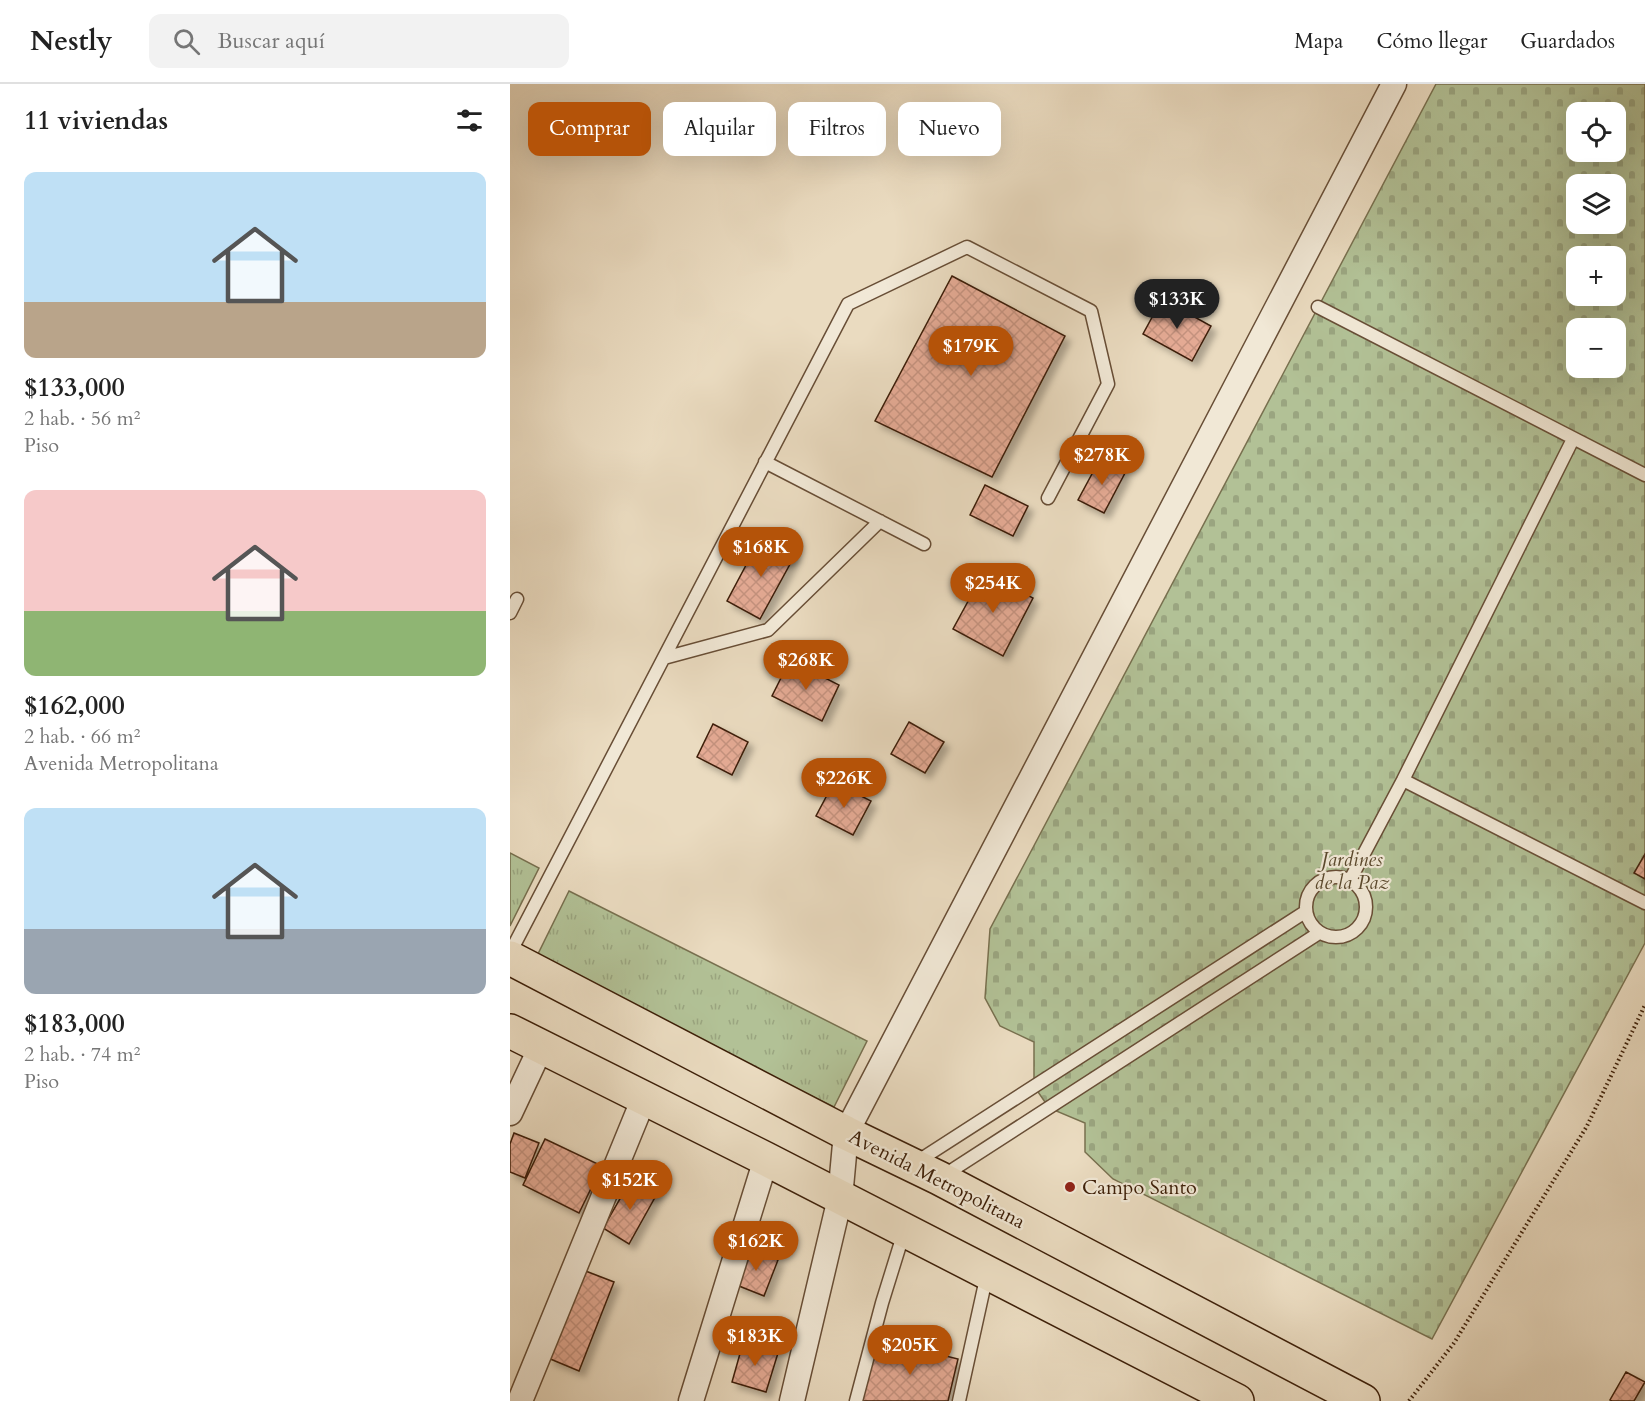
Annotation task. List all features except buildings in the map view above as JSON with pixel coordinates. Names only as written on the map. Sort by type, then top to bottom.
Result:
[{"type":"highway","name":"Avenida Metropolitana","points":[[510,958],[1364,1401]]},
{"type":"highway","points":[[510,1031],[766,1159],[1237,1401]]},
{"type":"street","points":[[792,1401],[840,1198],[846,1132],[1394,84]]},
{"type":"street","points":[[510,1113],[541,1047]]},
{"type":"street","points":[[519,1401],[644,1098]]},
{"type":"street","points":[[691,1401],[766,1159]]},
{"type":"lane","points":[[510,953],[848,304],[967,247],[1091,311],[1108,384],[1048,498]]},
{"type":"lane","points":[[1318,307],[1645,475]]},
{"type":"lane","points":[[1350,880],[1403,780],[1574,439]]},
{"type":"lane","points":[[765,462],[924,544]]},
{"type":"lane","points":[[664,658],[768,630],[880,521]]},
{"type":"lane","points":[[510,613],[517,599]]},
{"type":"lane","points":[[1403,780],[1645,903]]},
{"type":"lane","points":[[1334,877],[1350,880],[1362,893],[1365,901],[1366,910],[1360,927],[1346,936],[1337,938],[1319,933],[1308,920],[1305,912],[1308,896],[1318,882],[1334,877]]},
{"type":"lane","points":[[925,1172],[1305,912]]},
{"type":"lane","points":[[925,1172],[1319,933]]},
{"type":"lane","points":[[856,1401],[882,1302],[904,1231]]},
{"type":"lane","points":[[959,1401],[987,1274]]},
{"type":"path","points":[[1409,1401],[1454,1343],[1587,1126],[1645,1005]]},
{"type":"green space","name":"Jardines de la Paz","points":[[1436,84],[1645,84],[1645,943],[1432,1339],[1113,1179],[1085,1152],[1085,1123],[1049,1108],[1034,1086],[1034,1042],[1000,1026],[985,998],[990,929]]},
{"type":"green space","points":[[510,853],[539,868],[510,926]]},
{"type":"green space","points":[[569,891],[867,1041],[834,1107],[536,958]]},
{"type":"place","name":"Campo Santo","points":[[1070,1187]]}]
